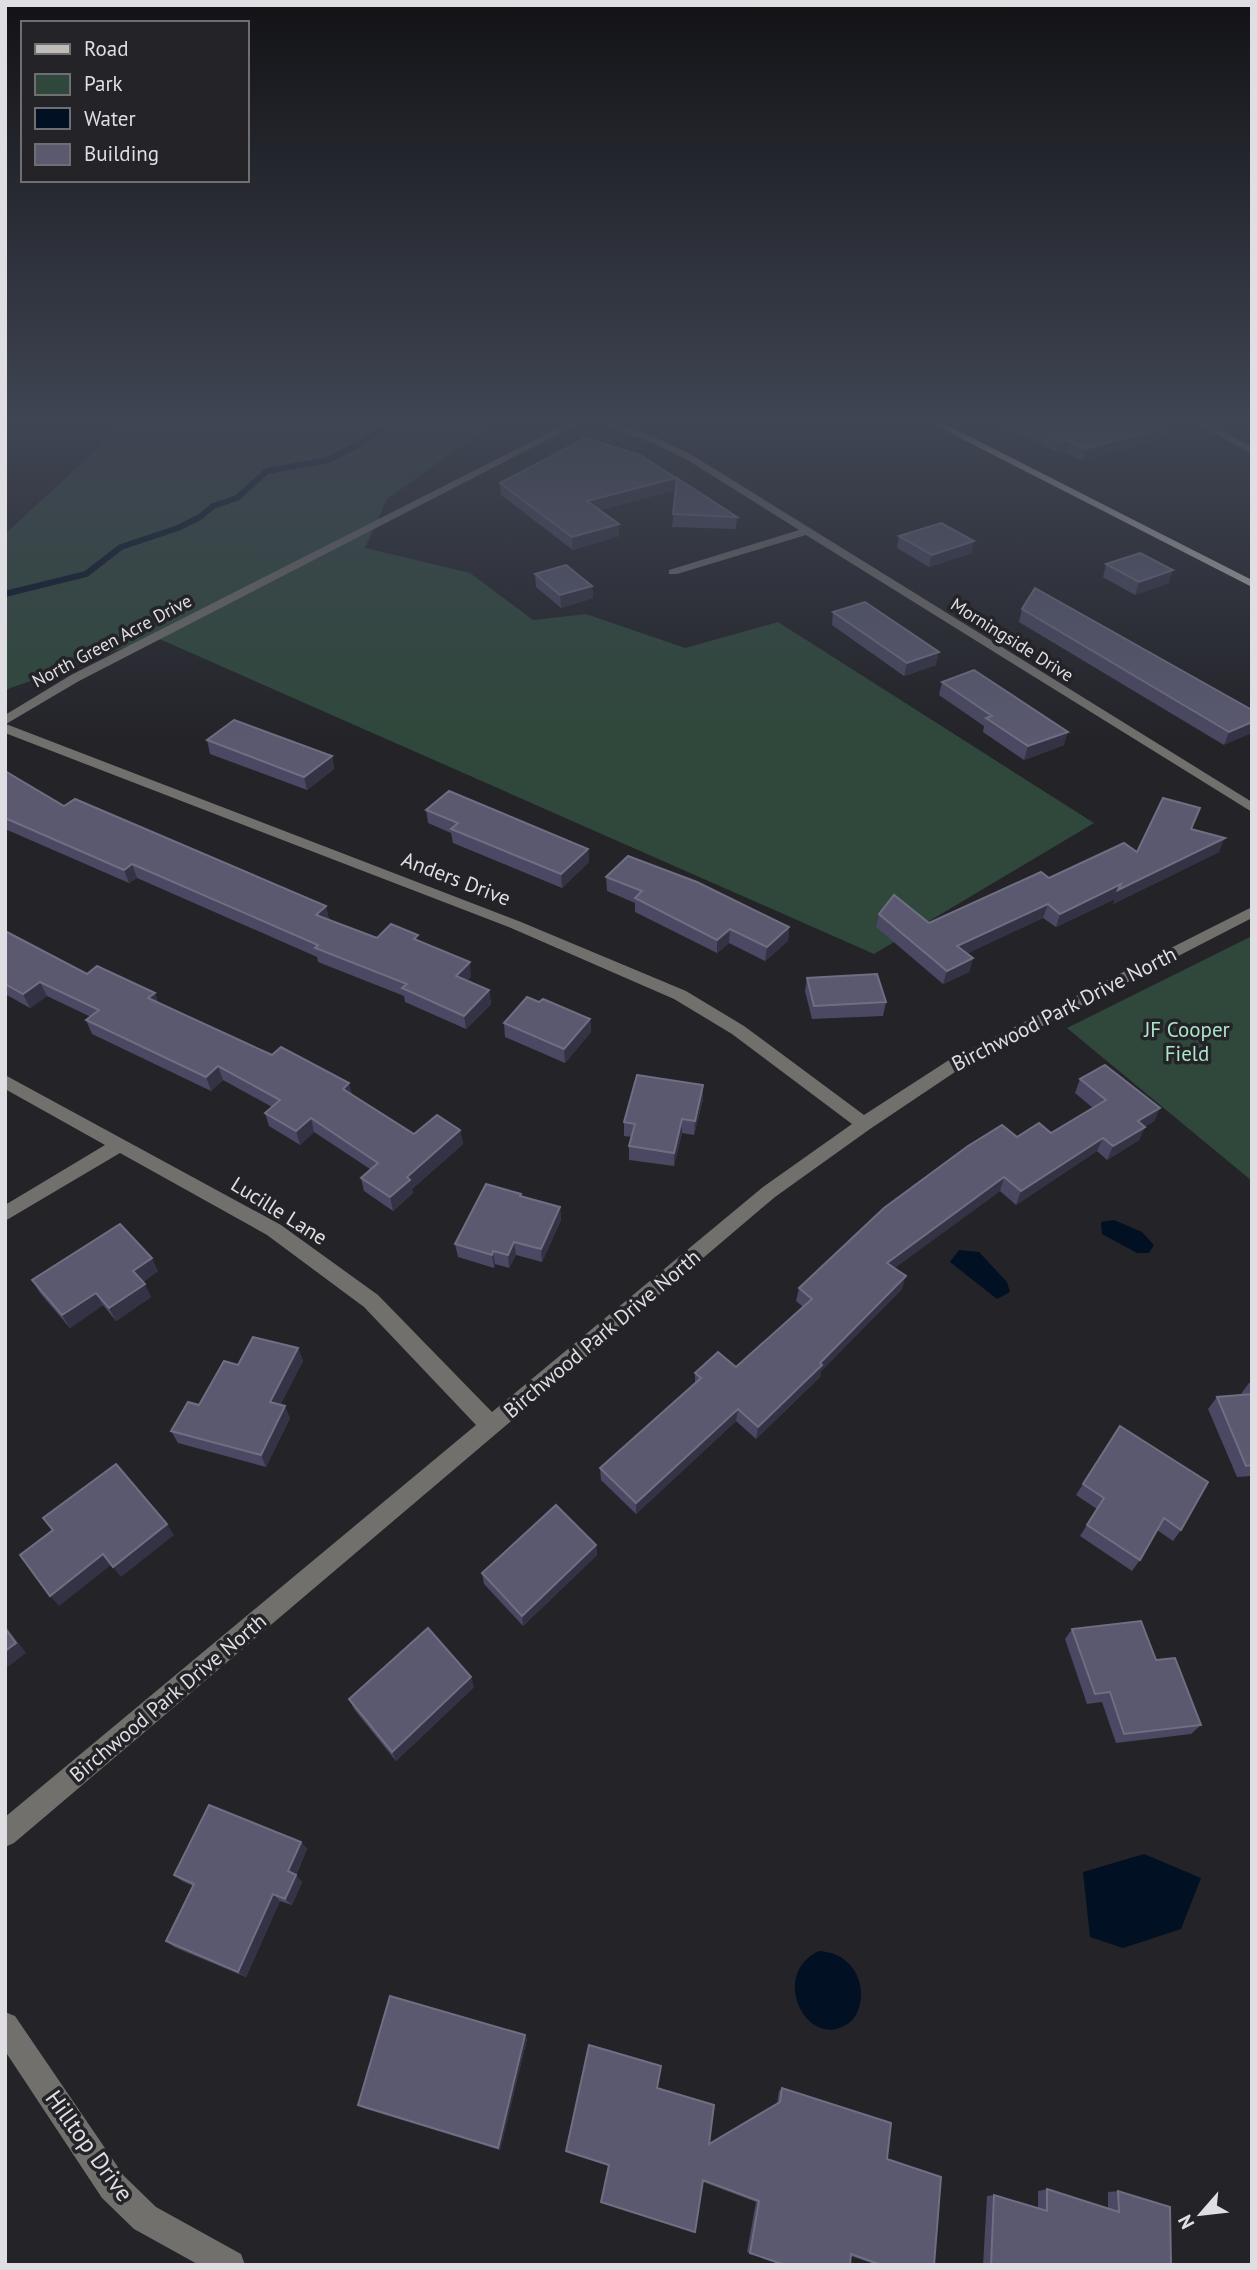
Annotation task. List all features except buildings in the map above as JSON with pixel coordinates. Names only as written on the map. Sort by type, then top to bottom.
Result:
[{"type":"main road","points":[[1145,530],[1252,584]]},
{"type":"street","name":"North Green Acre Drive","points":[[5,721],[75,678],[367,530]]},
{"type":"street","points":[[673,572],[807,531]]},
{"type":"street","name":"Morningside Drive","points":[[807,531],[1252,808]]},
{"type":"street","name":"Anders Drive","points":[[5,728],[516,925],[680,995],[738,1030],[864,1124]]},
{"type":"street","name":"Birchwood Park Drive North","points":[[5,1834],[769,1192],[864,1124],[955,1064],[1252,912]]},
{"type":"street","name":"Lucille Lane","points":[[5,1081],[274,1230],[370,1301],[492,1427]]},
{"type":"street","points":[[5,1214],[120,1144]]},
{"type":"street","name":"Hilltop Drive","points":[[5,2026],[113,2187],[145,2218],[230,2265]]},
{"type":"green space","points":[[9,530],[373,530],[365,548],[470,573],[533,620],[586,614],[685,648],[778,622],[1094,823],[874,954],[155,637],[5,690],[5,534]]},
{"type":"green space","name":"JF Cooper Field","points":[[1252,936],[1252,1181],[1067,1028]]},
{"type":"water","points":[[1114,1220],[1142,1232],[1154,1245],[1149,1253],[1137,1253],[1102,1234],[1101,1222]]},
{"type":"water","points":[[959,1250],[979,1252],[1007,1282],[1010,1292],[997,1299],[950,1262]]},
{"type":"water","points":[[1144,1854],[1201,1878],[1181,1929],[1123,1948],[1090,1937],[1083,1872]]},
{"type":"water","points":[[819,1951],[844,1959],[855,1971],[861,1988],[855,2016],[846,2025],[831,2030],[818,2027],[807,2018],[799,2006],[795,1991],[796,1976],[804,1962]]},
{"type":"waterway","points":[[5,594],[86,574],[121,547],[172,530]]}]
